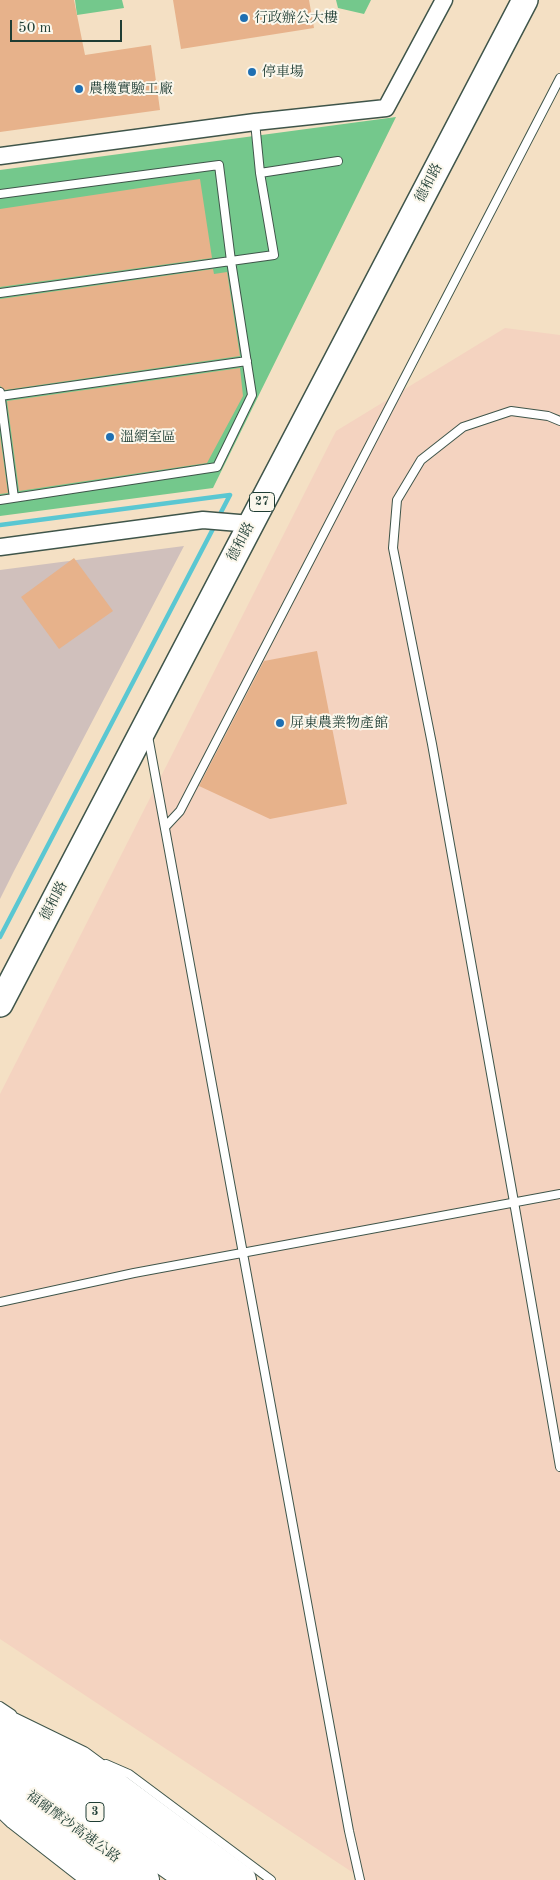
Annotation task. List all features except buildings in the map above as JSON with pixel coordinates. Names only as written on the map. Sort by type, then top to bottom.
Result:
[{"type":"highway","points":[[8,1722],[80,1760],[242,1880]]},
{"type":"highway","name":"福爾摩沙高速公路","points":[[0,1745],[191,1880]]},
{"type":"highway","name":"福爾摩沙高速公路","points":[[0,1774],[145,1880]]},
{"type":"highway","points":[[0,1798],[17,1816],[99,1880]]},
{"type":"main road","name":"德和路","points":[[0,1004],[525,0]]},
{"type":"main road","points":[[8,1722],[212,1880]]},
{"type":"main road","points":[[0,1798],[119,1880]]},
{"type":"street","points":[[0,156],[255,122],[386,108],[444,0]]},
{"type":"street","points":[[0,547],[203,520],[251,524]]},
{"type":"lane","points":[[166,826],[180,811],[560,78]]},
{"type":"lane","points":[[0,293],[274,255],[260,173],[255,122]]},
{"type":"lane","points":[[260,173],[338,161]]},
{"type":"lane","points":[[0,194],[219,165],[231,262],[252,395],[217,468],[0,500]]},
{"type":"lane","points":[[0,396],[247,361]]},
{"type":"lane","points":[[0,392],[14,498]]},
{"type":"lane","points":[[560,421],[548,416],[511,411],[463,427],[421,460],[397,500],[393,548],[434,753],[560,1467]]},
{"type":"lane","points":[[146,724],[349,1831],[360,1880]]},
{"type":"lane","points":[[0,1302],[134,1272],[560,1194]]},
{"type":"lane","points":[[0,1706],[8,1722]]},
{"type":"lane","points":[[30,1726],[89,1757]]},
{"type":"lane","points":[[97,1761],[129,1774],[272,1880]]},
{"type":"lane","points":[[0,1811],[14,1824]]},
{"type":"shaded area","points":[[505,328],[560,335],[560,1880],[364,1880],[0,1639],[0,1094],[336,431]]},
{"type":"shaded area","points":[[184,546],[14,871],[0,899],[0,570]]},
{"type":"green space","points":[[75,0],[122,0],[124,8],[77,15]]},
{"type":"green space","points":[[336,0],[371,0],[364,14],[338,8]]},
{"type":"green space","points":[[396,117],[213,488],[0,516],[0,170]]},
{"type":"waterway","points":[[218,518],[230,495]]},
{"type":"waterway","points":[[0,525],[230,495]]},
{"type":"waterway","points":[[0,937],[215,525]]},
{"type":"place","name":"行政辦公大樓","points":[[244,18]]},
{"type":"place","name":"停車場","points":[[252,72]]},
{"type":"place","name":"農機實驗工廠","points":[[79,89]]},
{"type":"place","name":"溫網室區","points":[[110,437]]},
{"type":"place","name":"屏東農業物產館","points":[[280,723]]}]
